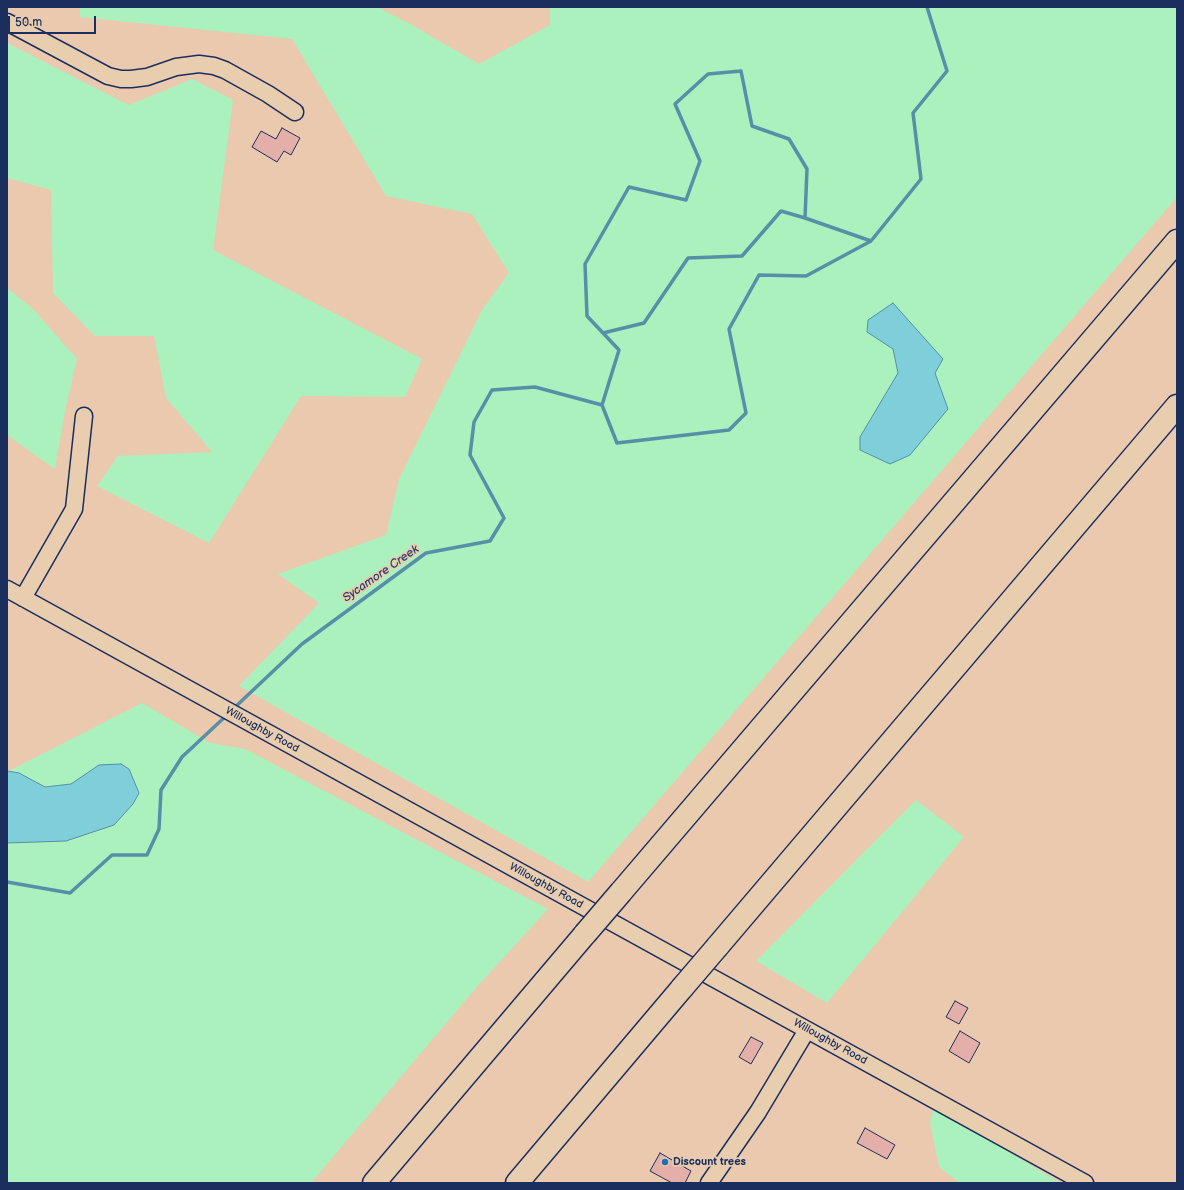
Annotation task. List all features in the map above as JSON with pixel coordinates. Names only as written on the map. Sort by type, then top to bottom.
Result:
[{"type":"highway","points":[[374,1183],[1177,241]]},
{"type":"highway","points":[[517,1183],[1177,406]]},
{"type":"highway","points":[[1121,472],[1177,417]]},
{"type":"street","points":[[11,24],[108,76],[121,79],[131,79],[147,77],[184,66],[199,64],[214,66],[225,70],[268,94],[295,112]]},
{"type":"street","points":[[23,598],[74,509],[84,416]]},
{"type":"street","name":"Willoughby Road","points":[[7,589],[1085,1183]]},
{"type":"street","points":[[709,1183],[758,1112],[807,1030]]},
{"type":"green space","points":[[80,7],[377,7],[410,24],[479,64],[550,25],[550,7],[1177,7],[1177,197],[588,882],[239,686],[319,603],[278,574],[386,535],[399,479],[482,310],[509,273],[472,214],[386,196],[292,39],[80,17]]},
{"type":"green space","points":[[7,43],[129,105],[192,79],[233,100],[213,250],[422,359],[405,397],[301,396],[209,543],[97,486],[118,456],[212,452],[166,398],[154,336],[95,336],[53,293],[51,190],[7,178]]},
{"type":"green space","points":[[7,288],[33,309],[77,359],[65,411],[55,469],[7,435]]},
{"type":"green space","points":[[142,703],[210,743],[245,749],[548,909],[476,988],[311,1183],[7,1183],[7,772]]},
{"type":"green space","points":[[916,800],[964,837],[827,1003],[756,961]]},
{"type":"green space","points":[[934,1106],[1060,1183],[959,1183],[939,1167],[930,1122]]},
{"type":"water","points":[[893,303],[943,359],[935,373],[948,409],[910,455],[890,464],[860,450],[860,437],[898,373],[893,349],[867,332],[868,320]]},
{"type":"water","points":[[121,764],[129,769],[139,793],[133,804],[114,825],[66,841],[7,843],[7,771],[19,773],[45,787],[71,784],[99,765]]},
{"type":"building","points":[[282,128],[300,138],[291,155],[284,151],[277,162],[252,147],[261,131],[276,139]]},
{"type":"building","points":[[955,1001],[968,1008],[959,1024],[946,1017]]},
{"type":"building","points":[[960,1031],[980,1043],[969,1063],[949,1051]]},
{"type":"building","points":[[751,1037],[763,1043],[751,1064],[739,1057]]},
{"type":"building","points":[[865,1128],[895,1145],[887,1159],[857,1143]]},
{"type":"building","name":"Discount trees","points":[[660,1153],[691,1171],[685,1183],[672,1183],[650,1171]]},
{"type":"waterway","name":"Sycamore Creek","points":[[233,709],[302,644],[426,553],[490,541],[504,518],[470,455],[474,422],[492,390],[535,387],[602,405],[619,350],[587,316],[585,264],[629,187],[686,200],[700,161],[675,104],[708,74],[741,71],[752,126],[789,139],[807,169],[805,218],[871,241],[921,179],[913,113],[947,71],[927,7]]},
{"type":"waterway","points":[[603,333],[644,323],[688,258],[742,256],[781,211],[805,218]]},
{"type":"waterway","points":[[602,405],[617,443],[729,430],[746,413],[729,329],[759,275],[806,276],[871,241]]},
{"type":"waterway","name":"Sycamore Creek","points":[[7,882],[70,893],[112,855],[147,855],[159,829],[161,790],[182,757],[227,715]]},
{"type":"place","name":"Discount trees","points":[[665,1162]]}]
